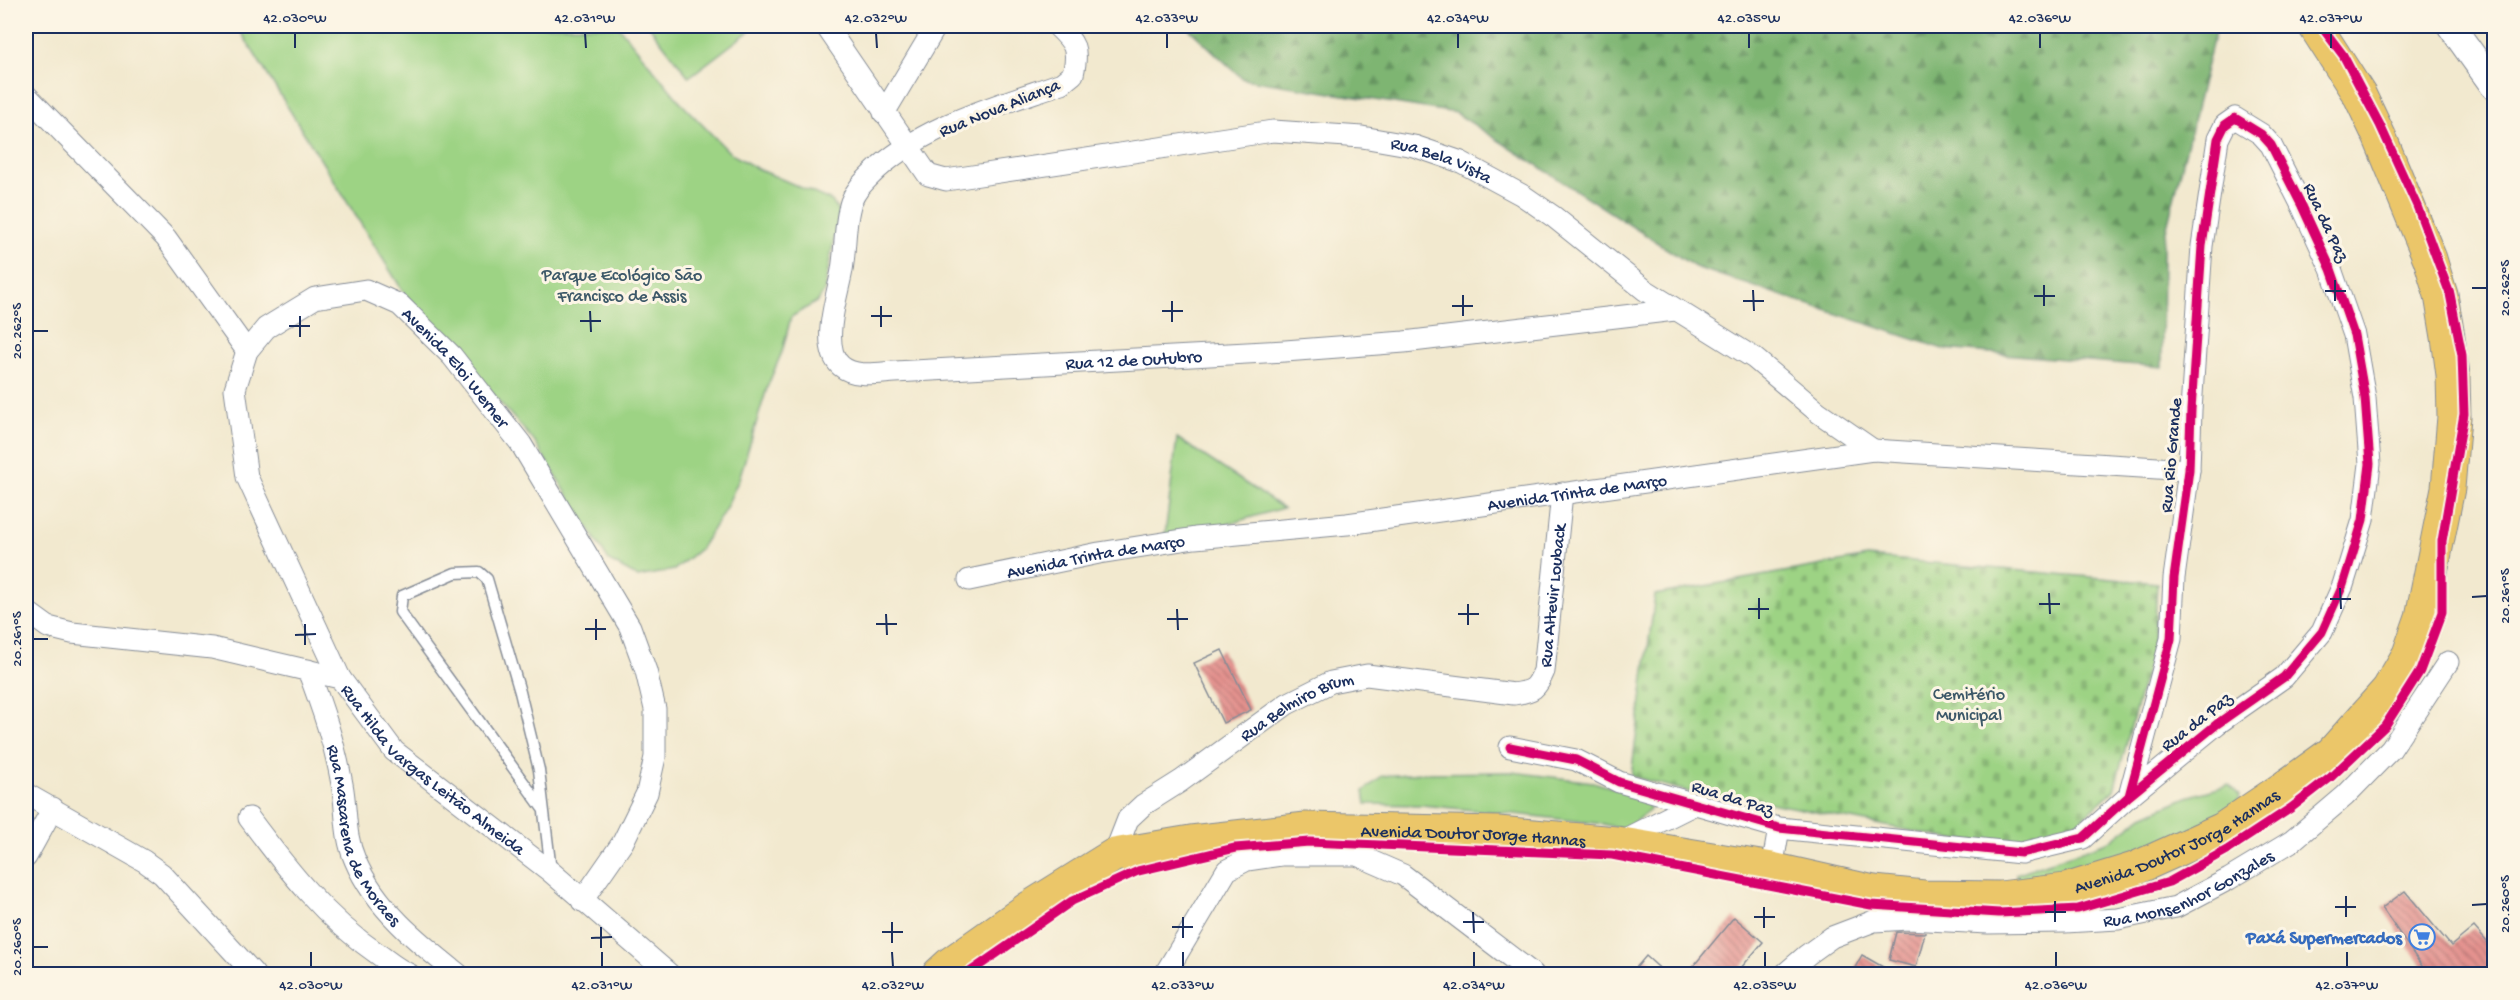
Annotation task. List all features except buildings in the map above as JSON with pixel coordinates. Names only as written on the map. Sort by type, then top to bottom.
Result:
[{"type":"highway","name":"Avenida Doutor Jorge Hannas","points":[[939,975],[950,964],[1029,908],[1114,855],[1191,842],[1306,829],[1498,833],[1616,843],[1772,869],[1874,892],[1924,897],[1994,911],[2123,873],[2223,829],[2332,753],[2388,690],[2409,654],[2422,616],[2448,488],[2454,417],[2453,375],[2441,295],[2430,260],[2380,138],[2360,96],[2315,26]]},
{"type":"street","points":[[826,26],[906,146]]},
{"type":"street","points":[[884,113],[936,26]]},
{"type":"street","name":"Rua Nova Aliança","points":[[906,146],[968,117],[1062,83],[1072,74],[1076,53],[1073,41],[1057,26]]},
{"type":"street","points":[[2451,26],[2494,86]]},
{"type":"street","points":[[26,95],[166,238],[247,351]]},
{"type":"street","name":"Rua Rio Grande","points":[[2129,796],[2171,639],[2174,578],[2189,471],[2190,410],[2202,246],[2218,139],[2224,125],[2235,118]]},
{"type":"street","name":"Rua da Paz","points":[[1510,747],[1576,760],[1619,782],[1779,828],[2021,853],[2083,838],[2129,796],[2217,724],[2284,676],[2322,632],[2343,585],[2363,520],[2370,464],[2364,398],[2354,335],[2331,269],[2271,144],[2261,134],[2235,118]]},
{"type":"street","name":"Rua Bela Vista","points":[[906,146],[928,175],[945,180],[1273,131],[1362,137],[1414,146],[1461,162],[1522,195],[1554,217],[1645,290],[1754,358],[1818,412],[1873,450]]},
{"type":"street","name":"Rua 12 de Outubro","points":[[906,146],[858,188],[850,210],[842,269],[831,321],[833,355],[842,366],[855,373],[1285,351],[1404,342],[1676,310]]},
{"type":"street","name":"Avenida Eloi Werner","points":[[340,678],[247,477],[235,389],[247,351],[266,328],[315,298],[366,290],[400,305],[452,356],[520,444],[630,627],[646,671],[655,709],[655,757],[647,793],[623,842],[582,901]]},
{"type":"street","name":"Avenida Trinta de Março","points":[[969,580],[1100,553],[1195,538],[1347,524],[1873,450],[2189,471]]},
{"type":"street","name":"Rua Altevir Louback","points":[[1529,692],[1538,686],[1544,671],[1562,493]]},
{"type":"street","name":"Rua Hilda Vargas Leitão Almeida","points":[[26,611],[48,627],[72,633],[212,648],[340,678],[394,751],[551,872],[669,975]]},
{"type":"street","name":"Rua Monsenhor Gonzales","points":[[1785,975],[1832,937],[1874,921],[1994,911],[2118,919],[2176,907],[2229,879],[2292,841],[2345,796],[2391,749],[2448,662]]},
{"type":"street","name":"Rua Mascarena de Moraes","points":[[308,670],[331,734],[343,786],[346,833],[354,860],[367,885],[411,936],[458,975]]},
{"type":"street","name":"Rua Belmiro Brum","points":[[1114,855],[1128,819],[1143,805],[1181,781],[1287,704],[1331,682],[1367,675],[1498,693],[1529,692]]},
{"type":"street","points":[[26,794],[144,861],[162,874],[254,975]]},
{"type":"street","points":[[1616,843],[1697,803]]},
{"type":"street","points":[[26,857],[52,808]]},
{"type":"street","points":[[249,818],[281,862],[315,902],[367,947],[409,975]]},
{"type":"street","points":[[1772,869],[1779,828]]},
{"type":"street","points":[[1165,975],[1227,870],[1247,860],[1281,855],[1357,855],[1403,875],[1533,975]]},
{"type":"lane","points":[[543,809],[400,612],[402,596],[455,573],[478,572],[488,579],[523,703],[539,770],[551,872]]},
{"type":"green space","name":"Parque Ecológico São Francisco de Assis","points":[[237,26],[618,26],[682,104],[730,153],[756,168],[832,201],[839,213],[824,292],[818,301],[791,317],[782,352],[768,385],[739,479],[725,510],[701,548],[674,570],[638,577],[609,561],[534,441],[406,296]]},
{"type":"green space","points":[[649,26],[756,26],[689,77]]},
{"type":"green space","points":[[1186,26],[2220,26],[2215,32],[2163,243],[2162,367],[1943,349],[1695,267],[1456,113],[1243,79]]},
{"type":"green space","points":[[1177,438],[1283,508],[1164,543]]},
{"type":"green space","name":"Cemitério Municipal","points":[[1867,557],[2157,583],[2154,641],[2114,790],[2070,829],[2011,844],[1951,839],[1751,799],[1704,796],[1631,776],[1655,595]]},
{"type":"green space","points":[[1512,772],[1593,782],[1648,798],[1650,809],[1625,830],[1603,824],[1524,815],[1422,805],[1366,804],[1364,791],[1382,776]]},
{"type":"green space","points":[[2229,785],[2240,796],[2237,806],[2135,859],[2016,884],[2016,874],[2110,841],[2143,816],[2187,797]]},
{"type":"cycle path","points":[[967,974],[1072,901],[1138,871],[1235,848],[1309,842],[1612,855],[1871,905],[1999,913],[2078,909],[2169,882],[2227,850],[2291,808],[2331,777],[2385,726],[2420,671],[2442,612],[2442,541],[2464,414],[2462,355],[2450,294],[2417,206],[2380,125],[2343,55],[2321,26]]},
{"type":"cycle path","points":[[1510,747],[1576,760],[1619,782],[1779,828],[2021,853],[2083,838],[2129,796],[2217,724],[2284,677],[2322,632],[2343,585],[2363,520],[2370,464],[2365,398],[2354,335],[2331,269],[2302,206],[2271,145],[2261,134],[2235,118],[2225,125],[2218,139],[2202,246],[2189,470],[2174,578],[2171,639],[2129,796]]},
{"type":"place","name":"Paxá Supermercados","points":[[2422,937]]}]
